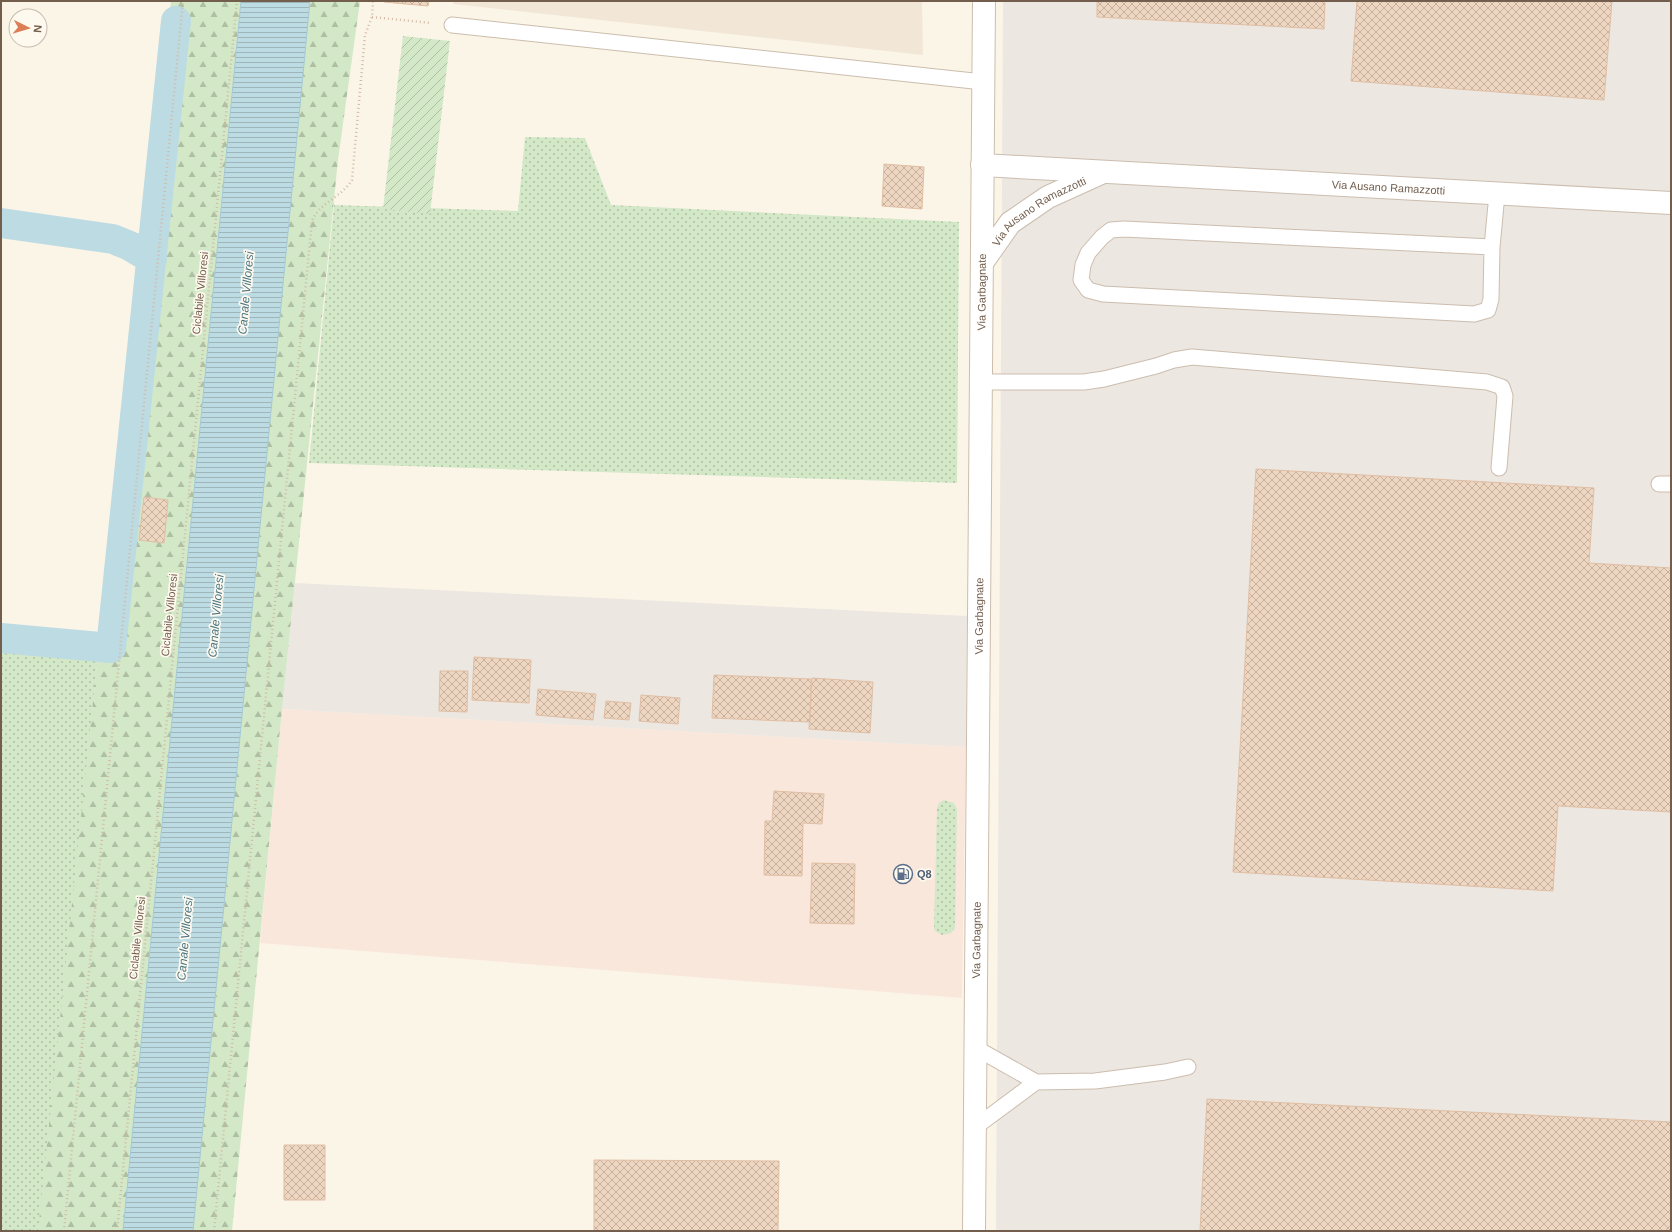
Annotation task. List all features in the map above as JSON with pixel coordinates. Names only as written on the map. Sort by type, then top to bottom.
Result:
[{"type":"street","name":"Via Garbagnate","points":[[974,1231],[974,1047],[984,1]]},
{"type":"street","name":"Via Ausano Ramazzotti","points":[[982,165],[1671,204]]},
{"type":"street","name":"Via Ausano Ramazzotti","points":[[982,263],[1010,223],[1048,197],[1105,171]]},
{"type":"lane","points":[[452,25],[983,82]]},
{"type":"lane","points":[[1492,247],[1124,229],[1111,230],[1102,237],[1088,253],[1083,265],[1081,280],[1088,290],[1104,294],[1474,314],[1488,310],[1491,299],[1492,247],[1496,194]]},
{"type":"lane","points":[[980,382],[1084,382],[1104,379],[1174,360],[1192,357],[1487,382],[1502,387],[1505,396],[1499,468]]},
{"type":"lane","points":[[974,1047],[1036,1082],[1096,1081],[1165,1072],[1188,1067]]},
{"type":"lane","points":[[974,1128],[1036,1082]]},
{"type":"path","points":[[64,1231],[183,1]]},
{"type":"path","name":"Ciclabile Villoresi","points":[[117,1231],[237,1]]},
{"type":"path","points":[[214,1231],[312,221],[314,214],[347,188],[352,180],[365,35],[372,17],[373,1]]},
{"type":"path","points":[[372,17],[452,25]]},
{"type":"shaded area","points":[[454,1],[922,1],[923,55],[453,4]]},
{"type":"shaded area","points":[[1003,1],[1671,1],[1671,1231],[996,1231]]},
{"type":"shaded area","points":[[295,583],[967,616],[966,747],[282,709]]},
{"type":"shaded area","points":[[282,709],[966,747],[962,998],[260,943]]},
{"type":"green space","points":[[171,1],[241,1],[123,1231],[38,1231],[100,634]]},
{"type":"green space","points":[[310,1],[360,1],[338,160],[282,709],[232,1231],[193,1231]]},
{"type":"green space","points":[[403,36],[450,41],[430,214],[383,209]]},
{"type":"green space","points":[[525,137],[585,138],[611,205],[959,222],[957,483],[309,463],[334,205],[518,211]]},
{"type":"green space","points":[[1,625],[100,634],[42,1231],[1,1231]]},
{"type":"green space","points":[[944,800],[954,803],[957,809],[955,928],[951,933],[942,935],[935,931],[934,928],[937,808],[939,803]]},
{"type":"water","name":"Canale Villoresi","points":[[241,1],[310,1],[193,1231],[123,1231]]},
{"type":"building","points":[[384,1],[429,1],[428,6]]},
{"type":"building","points":[[1097,1],[1325,1],[1324,29],[1097,17]]},
{"type":"building","points":[[1357,1],[1612,1],[1604,100],[1351,81]]},
{"type":"building","points":[[884,164],[924,167],[922,209],[882,206]]},
{"type":"building","points":[[1256,469],[1594,488],[1589,563],[1671,568],[1671,812],[1558,806],[1553,891],[1233,872]]},
{"type":"building","points":[[144,497],[168,500],[164,543],[139,540]]},
{"type":"building","points":[[474,657],[531,660],[529,703],[472,700]]},
{"type":"building","points":[[440,671],[468,671],[467,712],[439,711]]},
{"type":"building","points":[[714,675],[811,679],[810,722],[712,718]]},
{"type":"building","points":[[812,678],[873,682],[870,733],[809,729]]},
{"type":"building","points":[[538,689],[596,694],[593,720],[536,715]]},
{"type":"building","points":[[641,695],[680,698],[678,724],[639,721]]},
{"type":"building","points":[[606,701],[631,703],[629,720],[604,718]]},
{"type":"building","points":[[774,791],[824,794],[822,824],[803,823],[802,876],[764,875],[765,821],[772,821]]},
{"type":"building","points":[[812,863],[855,864],[854,924],[810,923]]},
{"type":"building","points":[[1207,1099],[1671,1122],[1671,1231],[1200,1231]]},
{"type":"building","points":[[284,1145],[325,1145],[325,1200],[284,1200]]},
{"type":"building","points":[[594,1160],[779,1161],[778,1231],[594,1231]]},
{"type":"waterway","points":[[1,638],[111,648],[176,21]]},
{"type":"waterway","points":[[1,223],[113,239],[130,246],[152,259]]},
{"type":"place","name":"Q8","points":[[903,874]]}]
